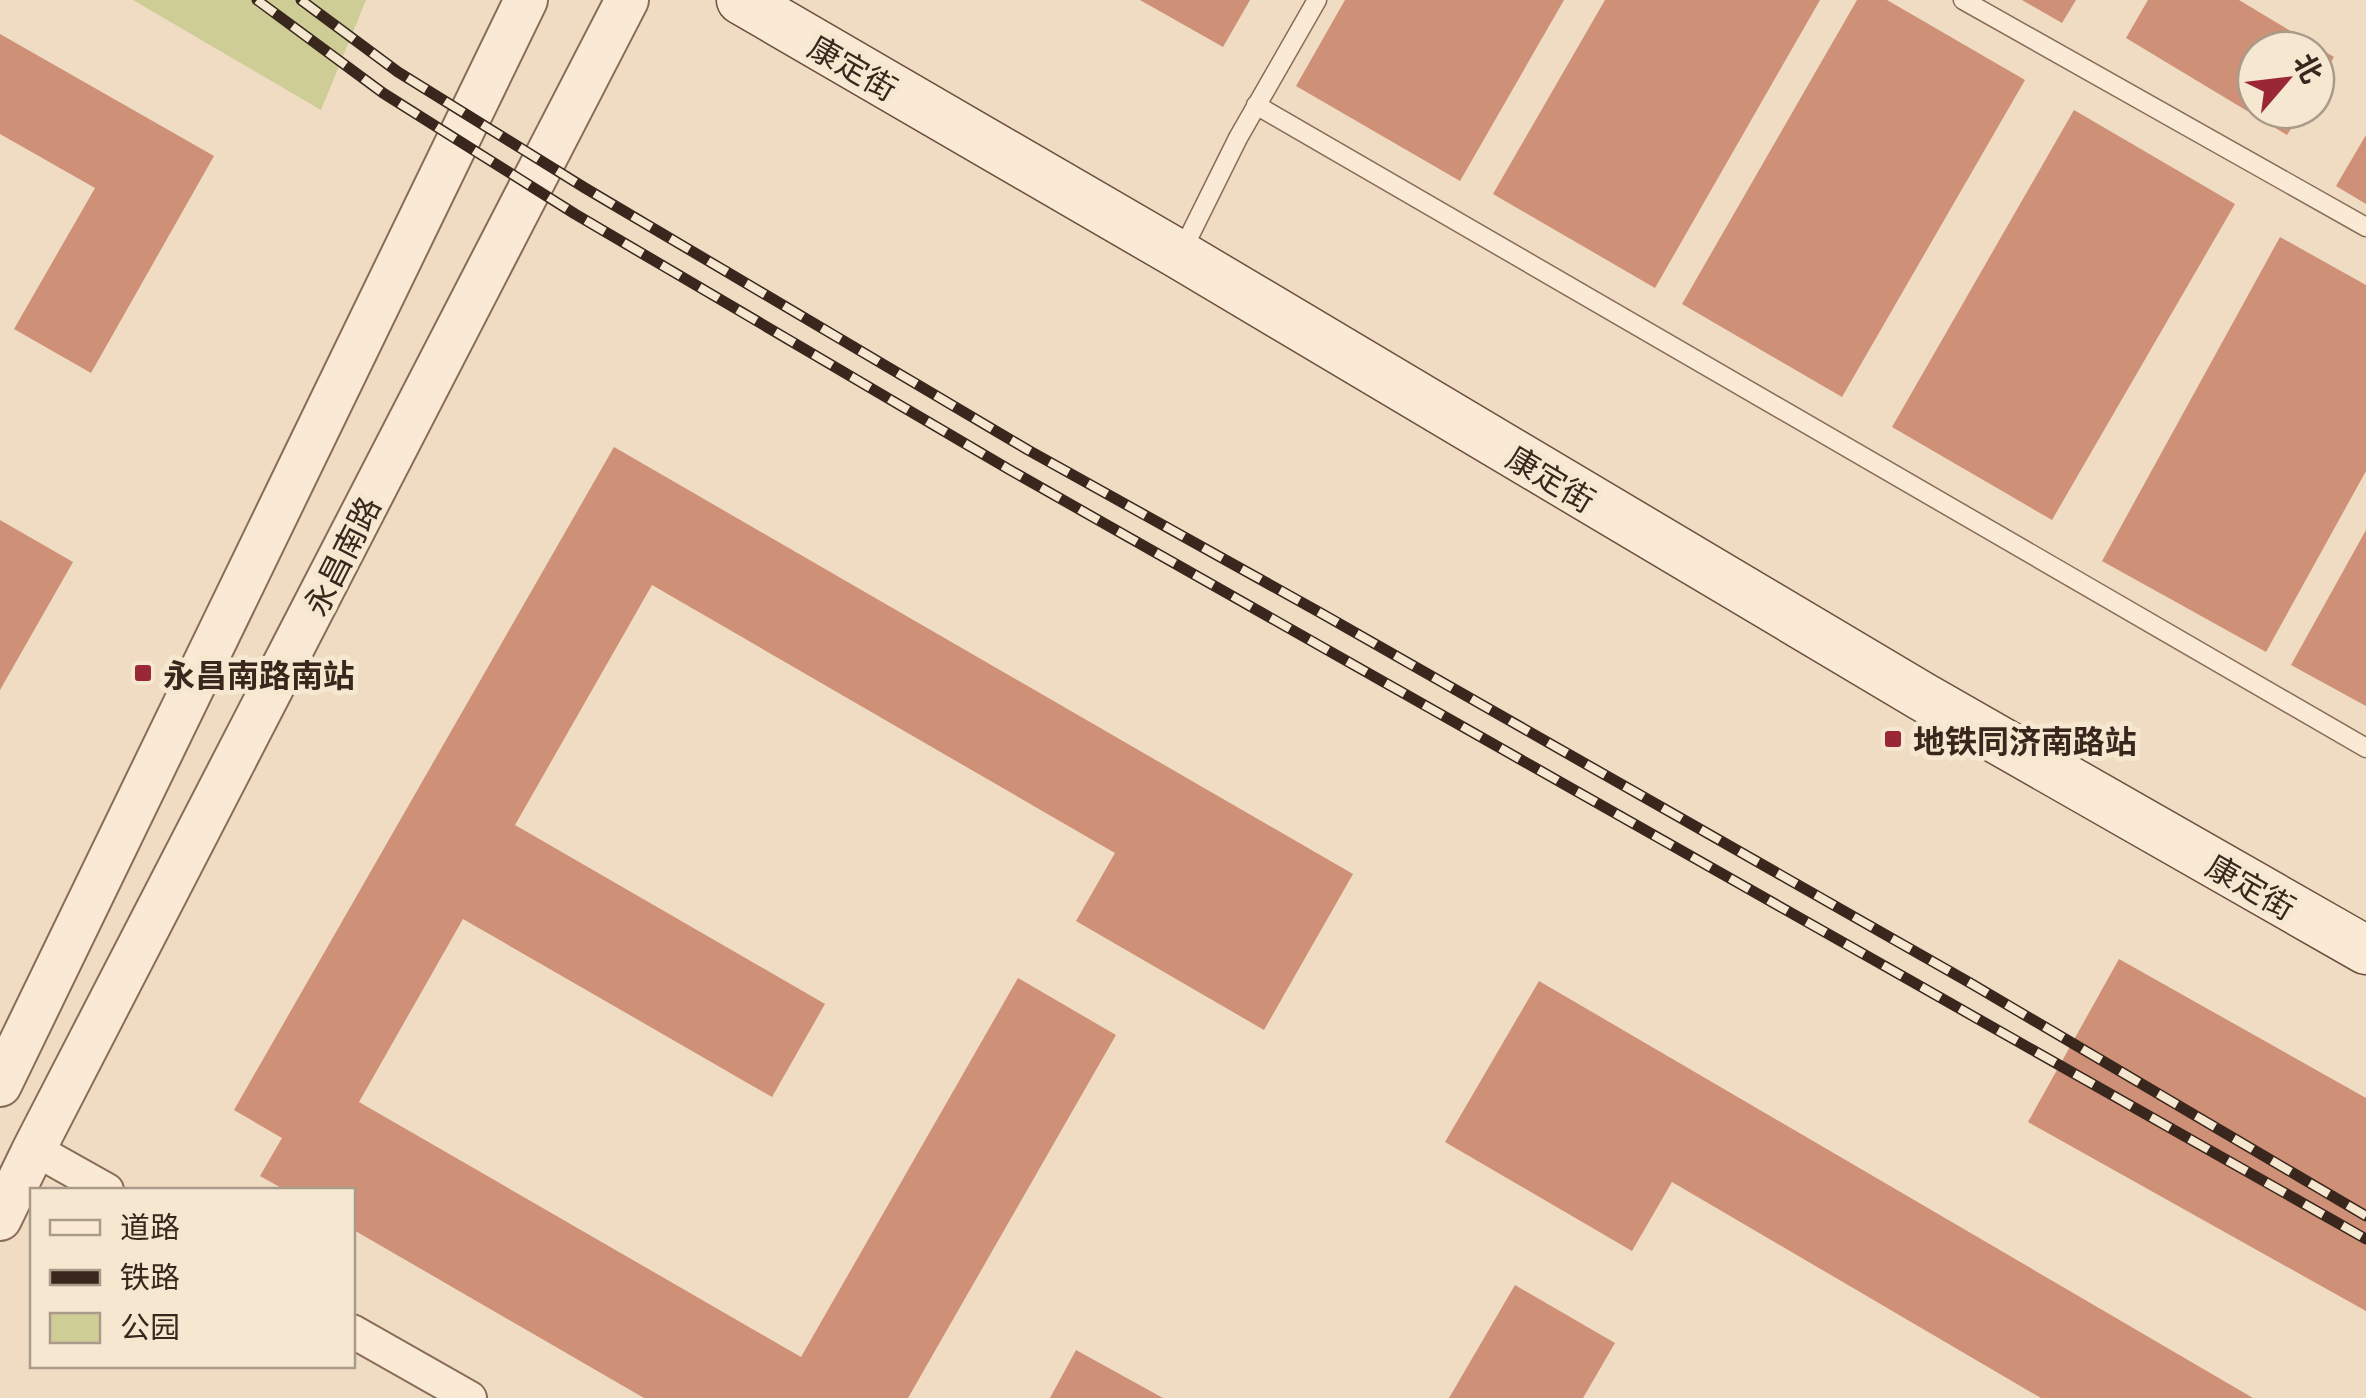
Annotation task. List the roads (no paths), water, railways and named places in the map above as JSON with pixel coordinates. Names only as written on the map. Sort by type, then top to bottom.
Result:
[{"type":"main road","name":"康定街","points":[[741,0],[1924,697],[2366,950]]},
{"type":"street","points":[[0,1085],[526,0]]},
{"type":"street","name":"永昌南路","points":[[0,1219],[627,0]]},
{"type":"street","points":[[34,1148],[104,1188]]},
{"type":"street","points":[[355,1333],[470,1398]]},
{"type":"lane","points":[[1180,256],[1256,105],[1317,0]]},
{"type":"lane","points":[[1963,0],[2366,227]]},
{"type":"lane","points":[[1256,105],[2366,748]]},
{"type":"railway","points":[[257,0],[383,93],[575,214],[1010,470],[2366,1239]]},
{"type":"railway","points":[[301,0],[398,72],[585,188],[1028,450],[1972,984],[2366,1216]]},
{"type":"place","name":"永昌南路南站","points":[[143,673]]},
{"type":"place","name":"地铁同济南路站","points":[[1893,739]]}]
